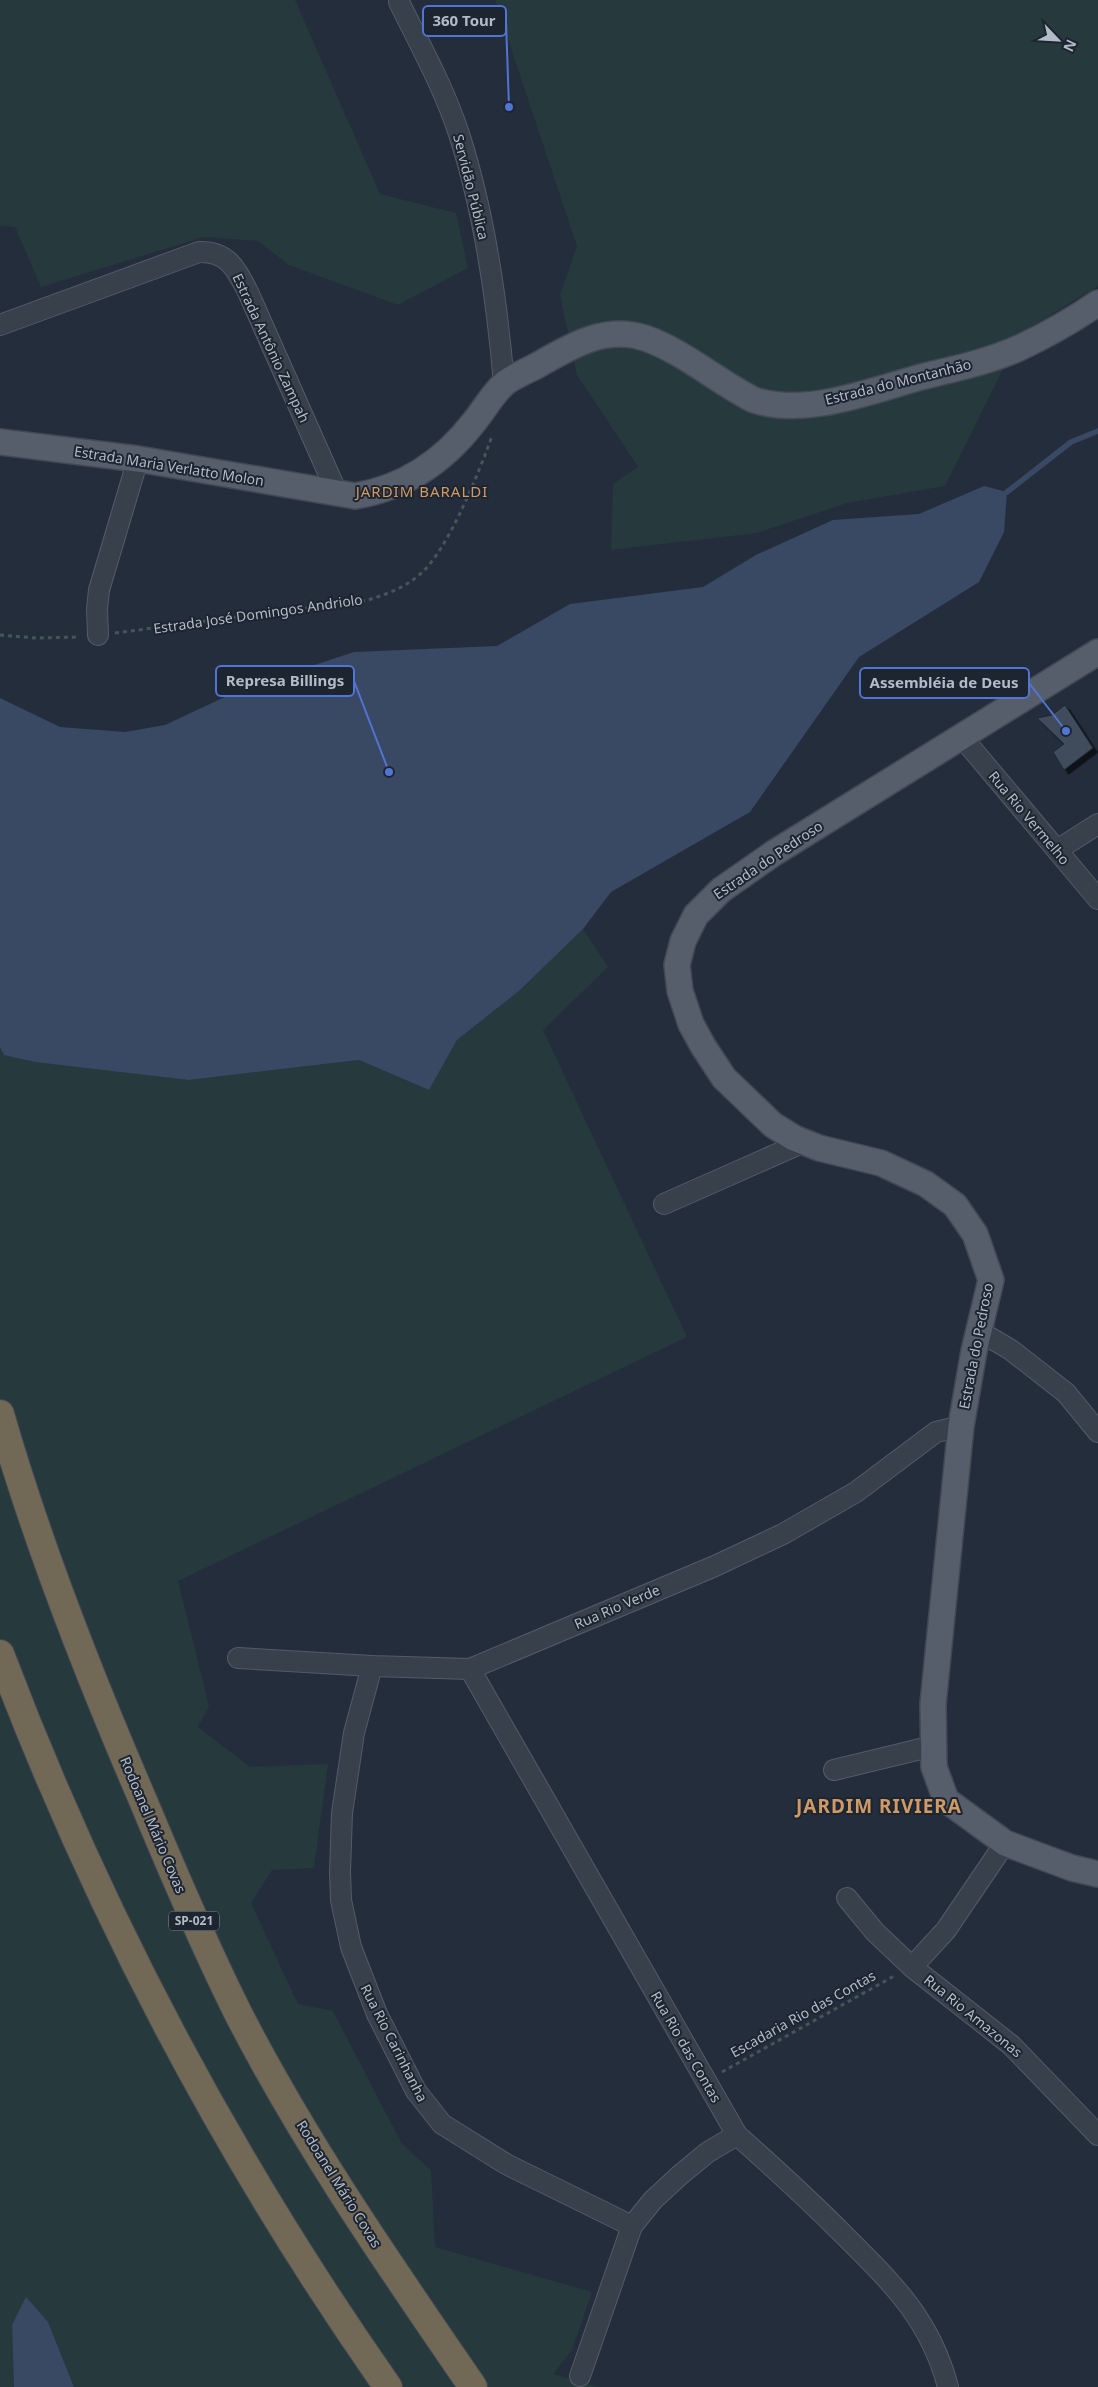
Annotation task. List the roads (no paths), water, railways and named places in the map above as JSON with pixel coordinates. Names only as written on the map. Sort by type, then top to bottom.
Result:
[{"type":"highway","name":"Rodoanel Mário Covas","points":[[0,1414],[40,1542],[99,1698],[194,1920],[235,2005],[287,2100],[373,2240],[473,2387]]},
{"type":"highway","points":[[0,1654],[31,1736],[147,1990],[222,2126],[360,2347],[388,2387]]},
{"type":"main road","name":"Estrada do Montanhão","points":[[504,384],[578,342],[597,336],[616,334],[635,336],[664,346],[734,390],[760,403],[785,406],[826,402],[993,357],[1061,327],[1098,303]]},
{"type":"main road","points":[[338,495],[355,496],[374,493],[416,476],[456,442],[504,384]]},
{"type":"main road","name":"Estrada Maria Verlatto Molon","points":[[0,442],[138,459],[338,495]]},
{"type":"main road","name":"Estrada do Pedroso","points":[[1098,652],[774,853],[721,890],[696,915],[683,941],[678,965],[680,991],[691,1024],[724,1078],[745,1100],[773,1125],[804,1142],[897,1170],[926,1184],[954,1205],[975,1234],[991,1280],[961,1426],[934,1704],[934,1767],[946,1800],[1005,1843],[1072,1868],[1098,1874]]},
{"type":"street","name":"Servidão Pública","points":[[399,2],[437,80],[458,132],[469,169],[494,292],[504,384]]},
{"type":"street","name":"Estrada Antônio Zampah","points":[[0,325],[199,252],[211,252],[224,257],[237,272],[248,292],[338,495]]},
{"type":"street","points":[[98,635],[97,609],[100,590],[138,459]]},
{"type":"street","name":"Rua Rio Vermelho","points":[[962,736],[1098,898]]},
{"type":"street","points":[[1056,850],[1098,824]]},
{"type":"street","points":[[664,1204],[804,1142]]},
{"type":"street","points":[[980,1331],[1011,1350],[1066,1392],[1098,1432]]},
{"type":"street","name":"Rua Rio Verde","points":[[238,1658],[372,1666],[470,1668],[715,1566],[783,1534],[856,1492],[936,1432],[961,1426]]},
{"type":"street","name":"Rua Rio Carinhanha","points":[[372,1666],[354,1732],[347,1777],[342,1812],[340,1872],[342,1900],[351,1947],[376,2014],[416,2091],[442,2124],[506,2164],[632,2226]]},
{"type":"street","name":"Rua Rio das Contas","points":[[470,1668],[737,2135],[800,2191],[896,2287],[922,2322],[941,2360],[948,2387]]},
{"type":"street","points":[[834,1770],[933,1746]]},
{"type":"street","points":[[912,1967],[946,1930],[1005,1843]]},
{"type":"street","name":"Rua Rio Amazonas","points":[[847,1898],[875,1932],[912,1967],[1011,2044],[1098,2135]]},
{"type":"street","points":[[580,2376],[632,2226],[653,2200],[680,2175],[708,2152],[737,2135]]},
{"type":"water","points":[[984,486],[1007,492],[1004,532],[979,582],[859,657],[750,812],[611,892],[583,929],[519,991],[457,1040],[429,1090],[359,1060],[189,1080],[35,1062],[4,1055],[0,1047],[0,698],[60,727],[125,732],[165,725],[244,688],[354,652],[497,646],[570,604],[703,587],[756,555],[833,520],[919,514]]},
{"type":"water","points":[[26,2297],[48,2322],[74,2387],[14,2387],[12,2325]]},
{"type":"waterway","points":[[1007,492],[1071,442],[1098,431]]},
{"type":"place","name":"360 Tour","points":[[509,107]]},
{"type":"place","name":"Assembléia de Deus","points":[[1066,731]]},
{"type":"place","name":"Represa Billings","points":[[389,772]]},
{"type":"district","name":"JARDIM BARALDI","points":[[422,492]]},
{"type":"district","name":"JARDIM RIVIERA","points":[[879,1806]]}]
